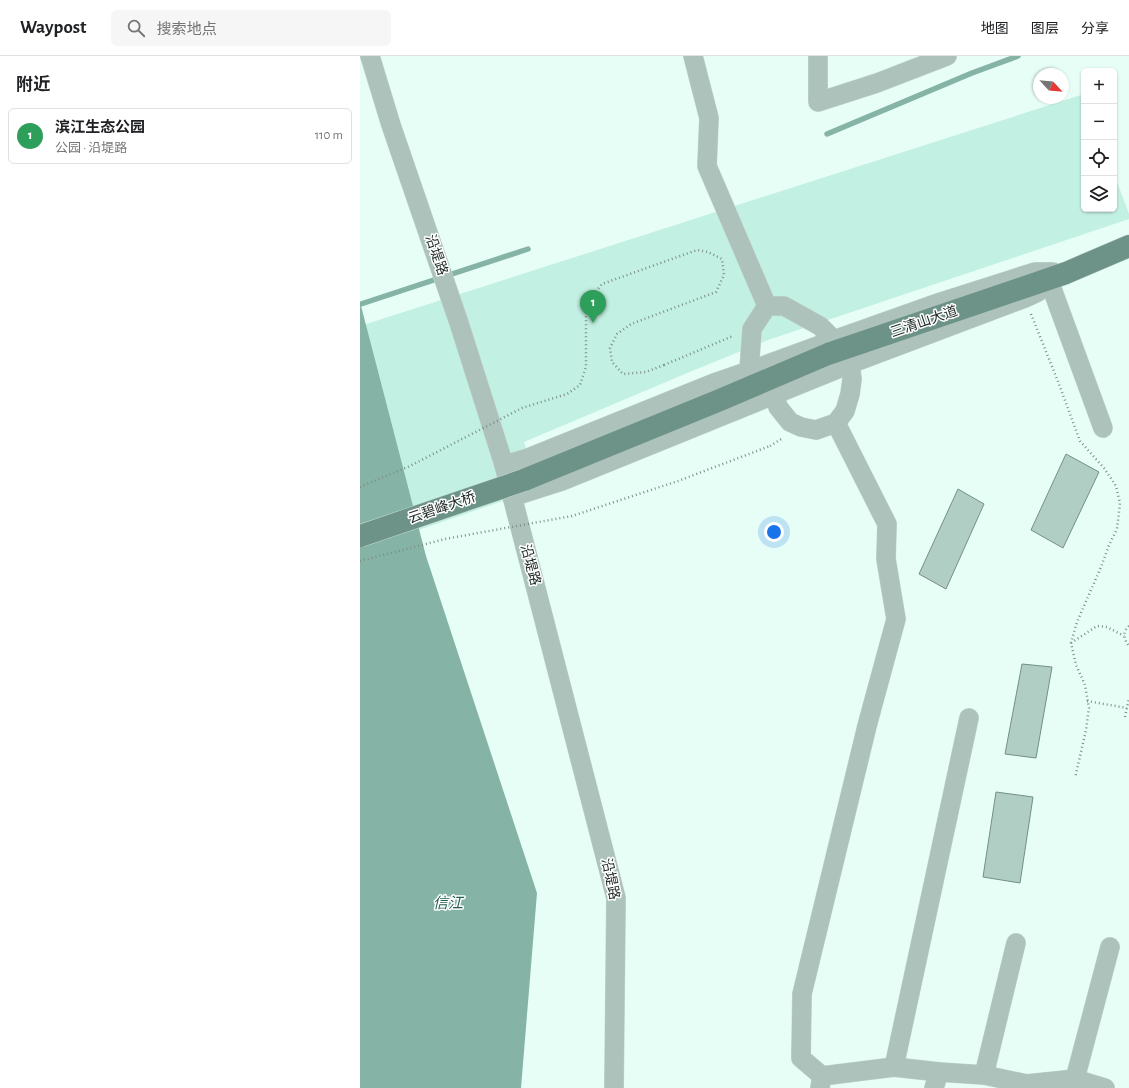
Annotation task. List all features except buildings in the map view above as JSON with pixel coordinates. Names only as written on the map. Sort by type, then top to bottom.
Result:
[{"type":"main road","name":"三清山大道","points":[[518,488],[828,354],[1059,280],[1129,246]]},
{"type":"main road","name":"云碧峰大桥","points":[[360,536],[518,488]]},
{"type":"street","name":"沿堤路","points":[[370,56],[391,125],[460,323],[504,465],[518,488],[616,898],[614,1088]]},
{"type":"street","points":[[692,56],[709,118],[707,166],[767,306]]},
{"type":"street","points":[[818,56],[818,102],[877,83],[947,56]]},
{"type":"street","points":[[504,465],[528,458],[707,386],[941,302],[1035,272],[1059,280]]},
{"type":"street","points":[[518,488],[562,481],[850,364],[1024,298],[1059,280]]},
{"type":"street","points":[[1059,280],[1102,428]]},
{"type":"street","points":[[749,371],[752,329],[767,306]]},
{"type":"street","points":[[767,306],[784,306],[820,326],[834,340]]},
{"type":"street","points":[[776,395],[778,407],[790,422],[801,427],[816,430],[836,423],[845,411],[850,394],[852,380],[850,364]]},
{"type":"street","points":[[836,423],[887,524],[886,560],[896,619],[867,726],[802,994],[801,1058],[821,1082],[894,1067],[936,1080],[984,1075],[1026,1086],[1075,1079],[1105,1088]]},
{"type":"street","points":[[894,1067],[969,718]]},
{"type":"street","points":[[984,1075],[1016,944]]},
{"type":"street","points":[[1075,1079],[1110,947]]},
{"type":"path","points":[[360,487],[410,466],[522,408],[567,394],[580,385],[586,367],[586,312],[591,298],[602,284],[698,250],[708,252],[722,259],[724,275],[716,292],[631,324],[617,334],[610,348],[612,362],[623,374],[646,372],[752,329]]},
{"type":"path","points":[[1024,298],[1059,384],[1080,441],[1104,468],[1116,486],[1120,503],[1117,528],[1077,622],[1071,643],[1076,665],[1085,685],[1089,708],[1086,730],[1075,778]]},
{"type":"path","points":[[360,561],[445,539],[572,516],[678,481],[770,446]]},
{"type":"path","points":[[1071,643],[1096,626],[1107,627],[1124,636],[1129,646]]},
{"type":"path","points":[[1124,636],[1125,630],[1129,626]]},
{"type":"path","points":[[1125,717],[1129,698]]},
{"type":"path","points":[[1088,701],[1127,708]]},
{"type":"shaded area","points":[[1081,95],[1081,212],[1117,212],[1117,182],[1129,214],[1129,219],[768,340],[524,442],[538,489],[360,550],[360,326],[1053,104],[1069,104],[1069,99]]},
{"type":"water","name":"信江","points":[[360,302],[426,556],[537,893],[521,1088],[360,1088]]},
{"type":"waterway","points":[[827,134],[972,73],[1018,56]]},
{"type":"waterway","points":[[361,304],[528,249]]},
{"type":"place","name":"滨江生态公园","points":[[593,323]]}]
